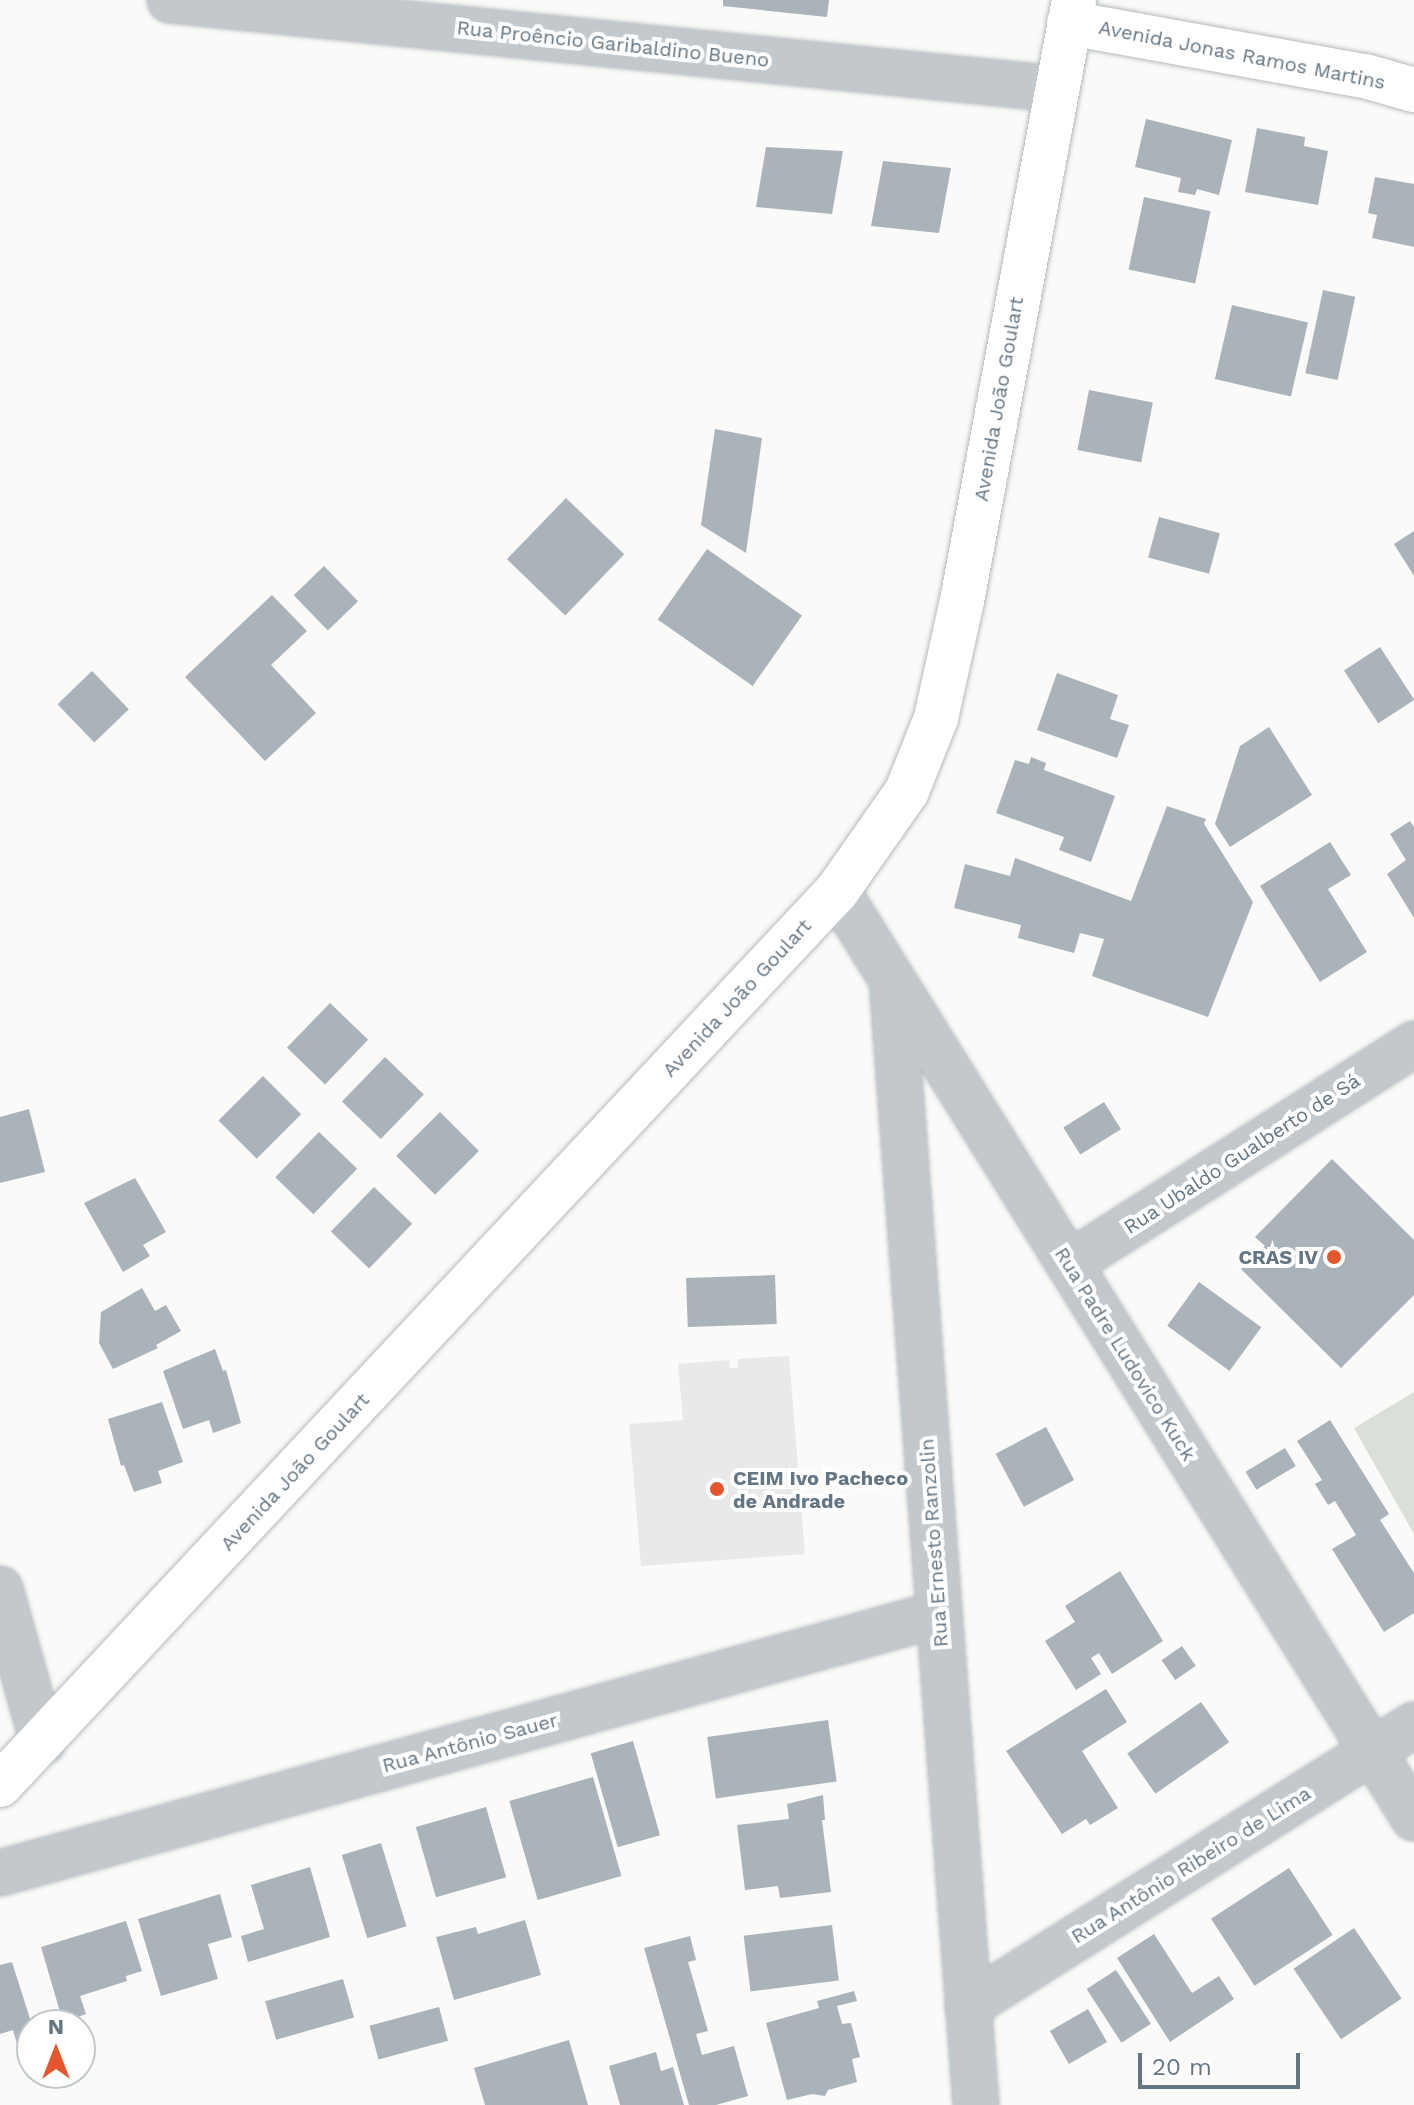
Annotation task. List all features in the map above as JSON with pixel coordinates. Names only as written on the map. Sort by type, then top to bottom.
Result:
[{"type":"main road","name":"Avenida João Goulart","points":[[0,1785],[837,891],[907,791],[936,718],[962,601],[1072,11]]},
{"type":"main road","name":"Avenida Jonas Ramos Martins","points":[[1072,11],[1365,76],[1414,90]]},
{"type":"street","name":"Rua Proêncio Garibaldino Bueno","points":[[170,0],[1057,89]]},
{"type":"street","name":"Rua Padre Ludovico Kuck","points":[[837,891],[1414,1818]]},
{"type":"street","name":"Rua Ernesto Ranzolin","points":[[892,980],[976,2105]]},
{"type":"street","name":"Rua Ubaldo Gualberto de Sá","points":[[1069,1264],[1414,1044]]},
{"type":"street","points":[[0,1589],[43,1742]]},
{"type":"street","name":"Rua Antônio Sauer","points":[[0,1873],[939,1614]]},
{"type":"street","name":"Rua Antônio Ribeiro de Lima","points":[[968,2006],[1414,1725]]},
{"type":"shaded area","name":"CEIM Ivo Pacheco de Andrade","points":[[789,1356],[805,1554],[641,1566],[629,1424],[683,1420],[678,1364],[729,1360],[730,1368],[738,1368],[738,1359]]},
{"type":"shaded area","points":[[1414,1392],[1414,1534],[1354,1428]]},
{"type":"building","points":[[723,0],[829,0],[827,17],[723,6]]},
{"type":"building","points":[[1146,119],[1232,140],[1219,195],[1197,189],[1195,195],[1178,192],[1181,178],[1135,167]]},
{"type":"building","points":[[1257,128],[1305,137],[1304,146],[1328,151],[1318,205],[1245,192]]},
{"type":"building","points":[[766,147],[843,151],[832,214],[756,207]]},
{"type":"building","points":[[883,161],[951,168],[939,233],[871,226]]},
{"type":"building","points":[[1375,177],[1414,184],[1414,247],[1372,238],[1377,215],[1368,213]]},
{"type":"building","points":[[1144,197],[1211,211],[1195,284],[1129,269]]},
{"type":"building","points":[[1323,290],[1355,297],[1338,380],[1305,373]]},
{"type":"building","points":[[1232,305],[1308,323],[1291,397],[1215,379]]},
{"type":"building","points":[[1089,390],[1153,402],[1141,462],[1077,450]]},
{"type":"building","points":[[715,429],[762,438],[746,553],[701,525]]},
{"type":"building","points":[[566,498],[624,554],[565,615],[507,559]]},
{"type":"building","points":[[1159,517],[1220,533],[1209,574],[1148,558]]},
{"type":"building","points":[[1414,531],[1414,576],[1394,544]]},
{"type":"building","points":[[707,549],[802,616],[753,686],[658,619]]},
{"type":"building","points":[[324,566],[358,601],[328,630],[294,595]]},
{"type":"building","points":[[272,595],[307,631],[271,665],[316,713],[265,761],[185,677]]},
{"type":"building","points":[[1380,647],[1414,700],[1378,723],[1344,670]]},
{"type":"building","points":[[92,671],[129,709],[94,742],[57,704]]},
{"type":"building","points":[[1057,673],[1118,695],[1110,719],[1129,725],[1117,758],[1037,730]]},
{"type":"building","points":[[1269,727],[1312,795],[1230,847],[1215,824],[1240,746]]},
{"type":"building","points":[[1031,757],[1046,763],[1044,770],[1115,796],[1091,862],[1059,850],[1064,837],[996,813],[1015,760],[1029,764]]},
{"type":"building","points":[[1167,806],[1206,819],[1204,824],[1253,902],[1208,1017],[1092,976],[1104,939],[1080,933],[1074,953],[1018,938],[1021,925],[954,908],[965,864],[1010,876],[1015,858],[1131,901]]},
{"type":"building","points":[[1410,821],[1414,827],[1414,918],[1387,874],[1406,860],[1390,834]]},
{"type":"building","points":[[1330,842],[1351,875],[1328,889],[1367,952],[1320,982],[1260,886]]},
{"type":"building","points":[[330,1003],[368,1040],[325,1084],[287,1048]]},
{"type":"building","points":[[385,1057],[424,1095],[381,1139],[342,1102]]},
{"type":"building","points":[[263,1076],[301,1114],[257,1159],[218,1121]]},
{"type":"building","points":[[1104,1102],[1121,1129],[1080,1155],[1063,1127]]},
{"type":"building","points":[[29,1109],[45,1172],[0,1183],[0,1117]]},
{"type":"building","points":[[440,1112],[479,1151],[435,1195],[396,1156]]},
{"type":"building","points":[[319,1132],[357,1169],[313,1214],[275,1177]]},
{"type":"building","name":"CRAS IV","points":[[1332,1159],[1414,1240],[1414,1295],[1341,1368],[1241,1269],[1265,1246],[1255,1237]]},
{"type":"building","points":[[135,1178],[166,1232],[143,1245],[150,1256],[123,1272],[84,1203]]},
{"type":"building","points":[[374,1187],[412,1224],[369,1268],[331,1232]]},
{"type":"building","points":[[775,1275],[777,1324],[688,1327],[686,1278]]},
{"type":"building","points":[[1199,1282],[1261,1327],[1230,1371],[1167,1326]]},
{"type":"building","points":[[142,1288],[155,1311],[166,1305],[181,1331],[156,1345],[158,1348],[113,1369],[99,1343],[101,1312]]},
{"type":"building","points":[[215,1349],[223,1371],[226,1370],[241,1423],[213,1433],[209,1420],[183,1429],[163,1371]]},
{"type":"building","points":[[162,1402],[183,1462],[158,1471],[162,1483],[134,1492],[124,1465],[121,1466],[108,1419]]},
{"type":"building","points":[[1330,1420],[1389,1514],[1380,1520],[1414,1573],[1414,1613],[1384,1632],[1332,1549],[1356,1535],[1335,1501],[1328,1505],[1315,1484],[1322,1480],[1297,1441]]},
{"type":"building","points":[[1046,1427],[1074,1480],[1024,1507],[996,1454]]},
{"type":"building","points":[[1285,1448],[1296,1466],[1256,1490],[1246,1472]]},
{"type":"building","points":[[1120,1571],[1163,1641],[1112,1674],[1099,1653],[1091,1658],[1101,1674],[1076,1690],[1045,1641],[1075,1622],[1065,1606]]},
{"type":"building","points":[[1182,1646],[1196,1666],[1175,1680],[1162,1660]]},
{"type":"building","points":[[1106,1689],[1127,1722],[1082,1751],[1118,1808],[1090,1825],[1086,1819],[1062,1834],[1006,1751]]},
{"type":"building","points":[[1201,1702],[1229,1742],[1155,1794],[1127,1754]]},
{"type":"building","points":[[828,1720],[837,1781],[716,1798],[707,1737]]},
{"type":"building","points":[[633,1741],[660,1835],[618,1847],[591,1753]]},
{"type":"building","points":[[593,1777],[621,1876],[538,1900],[509,1801]]},
{"type":"building","points":[[823,1795],[825,1820],[822,1820],[831,1892],[780,1898],[778,1886],[745,1890],[737,1825],[789,1819],[787,1804]]},
{"type":"building","points":[[486,1807],[506,1877],[436,1897],[416,1827]]},
{"type":"building","points":[[381,1843],[406,1926],[367,1938],[342,1855]]},
{"type":"building","points":[[310,1867],[330,1937],[248,1962],[241,1936],[264,1929],[251,1885]]},
{"type":"building","points":[[1289,1868],[1333,1935],[1255,1986],[1211,1919]]},
{"type":"building","points":[[220,1894],[232,1937],[208,1944],[218,1979],[161,1996],[138,1919]]},
{"type":"building","points":[[525,1920],[541,1975],[454,2000],[436,1937],[476,1927],[478,1934]]},
{"type":"building","points":[[126,1921],[142,1971],[126,1976],[127,1981],[80,1996],[84,2009],[59,2009],[41,1947]]},
{"type":"building","points":[[832,1925],[839,1981],[750,1991],[744,1936]]},
{"type":"building","points":[[1354,1928],[1402,1998],[1341,2039],[1293,1969]]},
{"type":"building","points":[[1154,1934],[1192,1993],[1219,1976],[1234,1999],[1170,2042],[1117,1958]]},
{"type":"building","points":[[690,1936],[696,1960],[688,1962],[708,2031],[696,2034],[702,2055],[734,2046],[748,2096],[716,2105],[689,2105],[644,1948]]},
{"type":"building","points":[[12,1962],[27,2009],[16,2009],[16,2040],[13,2030],[0,2034],[0,1965]]},
{"type":"building","points":[[1116,1970],[1151,2024],[1122,2043],[1087,1989]]},
{"type":"building","points":[[343,1979],[354,2017],[276,2040],[265,2001]]},
{"type":"building","points":[[854,1991],[857,2001],[837,2006],[842,2024],[851,2023],[860,2057],[852,2059],[857,2082],[828,2090],[825,2096],[812,2094],[787,2100],[766,2023],[819,2008],[817,2001]]},
{"type":"building","points":[[439,2007],[448,2041],[379,2059],[369,2026]]},
{"type":"building","points":[[1088,2009],[1107,2042],[1069,2064],[1050,2031]]},
{"type":"building","points":[[569,2040],[588,2105],[485,2105],[474,2068]]},
{"type":"building","points":[[656,2052],[661,2071],[673,2067],[684,2105],[620,2105],[609,2066]]},
{"type":"place","name":"CRAS IV","points":[[1334,1257]]},
{"type":"place","name":"CEIM Ivo Pacheco de Andrade","points":[[717,1489]]}]
